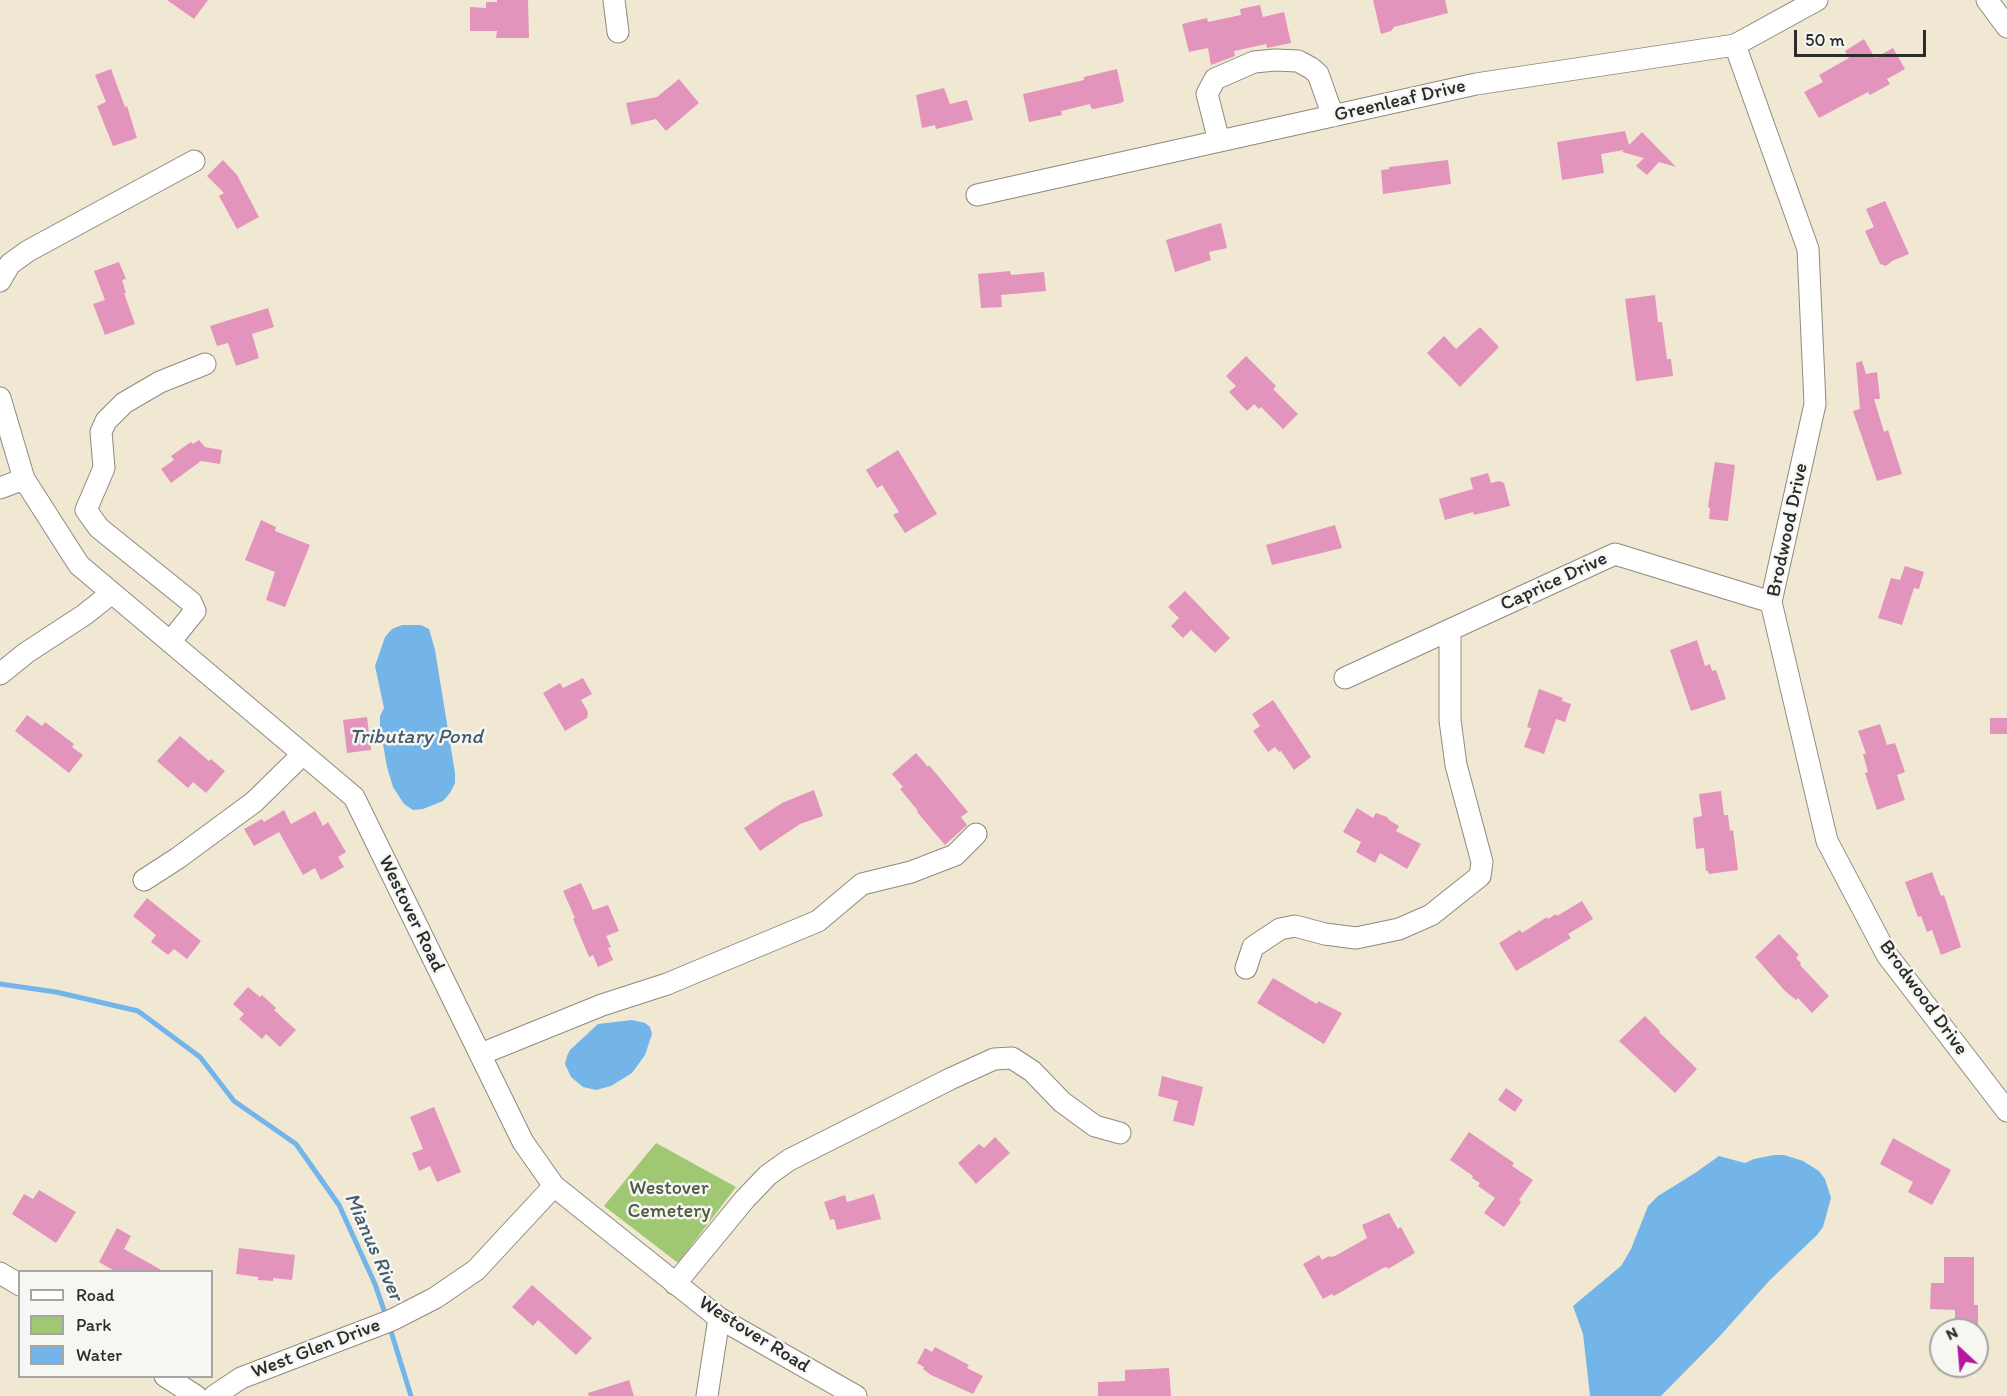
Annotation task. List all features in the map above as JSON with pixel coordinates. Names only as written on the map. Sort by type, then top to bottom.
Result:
[{"type":"street","points":[[614,0],[618,32]]},
{"type":"street","name":"Greenleaf Drive","points":[[977,195],[1476,84],[1735,45],[1817,0]]},
{"type":"street","points":[[1987,0],[2007,27]]},
{"type":"street","name":"Brodwood Drive","points":[[1735,45],[1808,249],[1815,404],[1771,602],[1827,841],[1887,954],[2007,1111]]},
{"type":"street","points":[[1219,141],[1207,94],[1215,79],[1254,62],[1298,61],[1311,68],[1318,74],[1333,116]]},
{"type":"street","points":[[0,281],[10,264],[28,251],[194,161]]},
{"type":"street","points":[[170,642],[195,611],[191,602],[99,528],[86,510],[104,468],[101,432],[106,421],[124,403],[160,382],[205,364]]},
{"type":"street","name":"Westover Road","points":[[0,398],[24,479],[79,565],[354,797],[523,1142],[554,1186],[719,1318],[856,1396]]},
{"type":"street","points":[[0,488],[24,479]]},
{"type":"street","name":"Caprice Drive","points":[[1345,678],[1615,554],[1771,602]]},
{"type":"street","points":[[0,674],[112,593]]},
{"type":"street","points":[[1246,968],[1253,947],[1280,929],[1295,926],[1356,938],[1399,929],[1431,915],[1480,876],[1482,862],[1456,765],[1450,720],[1450,630]]},
{"type":"street","points":[[144,880],[254,802],[303,754]]},
{"type":"street","points":[[481,1054],[602,1005],[667,984],[818,921],[862,884],[911,872],[955,855],[976,834]]},
{"type":"street","points":[[675,1284],[745,1199],[768,1175],[789,1160],[994,1059],[1012,1058],[1032,1071],[1062,1102],[1095,1126],[1120,1133]]},
{"type":"street","name":"West Glen Drive","points":[[214,1396],[241,1378],[410,1312],[476,1270],[554,1186]]},
{"type":"street","points":[[0,1273],[18,1284]]},
{"type":"street","points":[[708,1396],[719,1318]]},
{"type":"street","points":[[167,1378],[196,1396]]},
{"type":"green space","name":"Westover Cemetery","points":[[656,1143],[736,1187],[678,1263],[604,1206]]},
{"type":"water","name":"Tributary Pond","points":[[402,625],[421,625],[429,629],[435,650],[455,773],[455,783],[443,801],[423,809],[413,810],[404,804],[393,787],[387,767],[380,727],[380,716],[384,708],[375,666],[385,637],[392,629]]},
{"type":"water","points":[[632,1020],[645,1023],[650,1027],[652,1034],[645,1055],[632,1073],[611,1086],[596,1090],[583,1087],[571,1077],[565,1064],[570,1050],[598,1024]]},
{"type":"water","points":[[1774,1155],[1784,1155],[1803,1161],[1819,1171],[1825,1179],[1831,1198],[1823,1227],[1817,1235],[1770,1280],[1719,1337],[1661,1396],[1590,1396],[1583,1334],[1573,1306],[1621,1266],[1631,1249],[1648,1206],[1658,1196],[1719,1156],[1745,1163]]},
{"type":"building","points":[[167,0],[208,0],[194,19]]},
{"type":"building","points":[[497,0],[528,0],[529,38],[496,38],[497,31],[470,31],[470,7],[486,8],[486,2],[497,2]]},
{"type":"building","points":[[1373,0],[1445,0],[1448,13],[1394,27],[1391,31],[1381,34]]},
{"type":"building","points":[[1260,5],[1263,17],[1284,12],[1291,43],[1267,48],[1266,44],[1234,51],[1235,56],[1211,65],[1208,48],[1189,52],[1182,24],[1207,18],[1208,22],[1241,15],[1240,9]]},
{"type":"building","points":[[1864,39],[1875,58],[1893,48],[1905,69],[1887,79],[1890,84],[1870,95],[1868,92],[1819,118],[1804,92],[1823,82],[1819,75],[1849,58],[1845,51]]},
{"type":"building","points":[[111,69],[125,107],[127,106],[137,138],[113,146],[97,106],[106,102],[95,75]]},
{"type":"building","points":[[1117,69],[1124,101],[1121,103],[1094,109],[1090,104],[1061,111],[1062,115],[1029,122],[1023,94],[1084,80],[1084,77]]},
{"type":"building","points":[[679,79],[699,103],[666,131],[656,119],[631,125],[626,103],[657,97]]},
{"type":"building","points":[[944,88],[950,104],[967,100],[973,120],[936,129],[935,125],[922,128],[916,95]]},
{"type":"building","points":[[1625,131],[1629,145],[1642,132],[1676,167],[1659,162],[1647,175],[1636,166],[1644,158],[1622,152],[1624,150],[1601,154],[1604,173],[1562,180],[1557,142]]},
{"type":"building","points":[[223,160],[237,175],[259,217],[237,229],[219,196],[224,193],[207,176]]},
{"type":"building","points":[[1448,160],[1451,184],[1383,194],[1381,170]]},
{"type":"building","points":[[1885,201],[1909,254],[1886,266],[1880,264],[1865,231],[1874,227],[1866,209]]},
{"type":"building","points":[[1221,223],[1227,248],[1209,252],[1211,260],[1175,272],[1166,240]]},
{"type":"building","points":[[119,262],[126,279],[122,280],[126,293],[124,293],[135,324],[105,335],[93,304],[105,300],[94,271]]},
{"type":"building","points":[[1010,271],[1011,275],[1044,272],[1046,291],[1001,295],[1002,307],[981,308],[978,274]]},
{"type":"building","points":[[1655,295],[1658,322],[1662,322],[1667,359],[1671,359],[1673,376],[1636,381],[1625,299]]},
{"type":"building","points":[[268,308],[274,327],[252,334],[259,358],[236,366],[228,343],[217,346],[210,326]]},
{"type":"building","points":[[1480,327],[1499,347],[1460,387],[1427,353],[1444,336],[1456,349]]},
{"type":"building","points":[[1246,356],[1276,386],[1273,389],[1298,414],[1283,429],[1261,407],[1259,409],[1254,404],[1247,411],[1229,392],[1236,386],[1226,376]]},
{"type":"building","points":[[1862,361],[1866,374],[1877,372],[1880,399],[1874,399],[1884,432],[1888,430],[1902,474],[1877,481],[1853,411],[1860,409],[1856,363]]},
{"type":"building","points":[[199,440],[205,447],[222,450],[220,464],[201,461],[171,483],[161,469],[174,460],[171,456],[191,442],[193,444]]},
{"type":"building","points":[[898,450],[937,514],[905,533],[893,515],[899,512],[882,485],[877,488],[866,470]]},
{"type":"building","points":[[1715,462],[1735,465],[1728,521],[1709,519],[1710,508],[1708,507]]},
{"type":"building","points":[[1488,473],[1491,483],[1499,481],[1504,483],[1510,506],[1474,515],[1473,512],[1445,520],[1439,499],[1473,489],[1470,478]]},
{"type":"building","points":[[261,520],[276,527],[275,531],[310,545],[285,607],[266,600],[275,572],[245,560]]},
{"type":"building","points":[[1335,525],[1342,548],[1272,565],[1266,545]]},
{"type":"building","points":[[1905,566],[1924,572],[1919,589],[1914,588],[1902,625],[1878,618],[1891,578],[1900,580]]},
{"type":"building","points":[[1185,591],[1230,638],[1215,653],[1191,630],[1183,638],[1171,626],[1179,618],[1168,607]]},
{"type":"building","points":[[1697,640],[1705,666],[1710,664],[1712,671],[1716,670],[1726,699],[1691,711],[1670,650]]},
{"type":"building","points":[[583,678],[592,694],[581,700],[588,712],[587,718],[565,731],[543,693],[560,683],[563,688]]},
{"type":"building","points":[[1539,689],[1563,698],[1562,701],[1571,704],[1565,722],[1556,719],[1544,754],[1524,747],[1531,728],[1527,727]]},
{"type":"building","points":[[1273,700],[1311,757],[1294,770],[1281,751],[1279,752],[1275,747],[1268,752],[1253,731],[1260,726],[1252,714]]},
{"type":"building","points":[[27,715],[42,726],[45,722],[74,744],[72,747],[83,755],[69,773],[15,731]]},
{"type":"building","points":[[367,717],[371,750],[347,753],[343,720]]},
{"type":"building","points":[[1990,718],[2007,718],[2007,734],[1990,734]]},
{"type":"building","points":[[1880,724],[1887,745],[1895,743],[1905,772],[1897,775],[1905,800],[1877,810],[1865,773],[1868,772],[1863,754],[1866,754],[1858,731]]},
{"type":"building","points":[[180,736],[209,761],[211,759],[225,771],[206,793],[193,782],[188,788],[157,761]]},
{"type":"building","points":[[916,753],[928,767],[929,765],[968,812],[961,817],[967,825],[945,845],[917,812],[900,789],[903,787],[892,774]]},
{"type":"building","points":[[814,790],[823,816],[800,824],[760,851],[744,828],[782,803]]},
{"type":"building","points":[[1721,791],[1724,815],[1728,815],[1730,831],[1733,830],[1738,870],[1709,874],[1706,871],[1704,848],[1696,849],[1693,818],[1702,816],[1699,794]]},
{"type":"building","points":[[1357,808],[1373,818],[1376,813],[1387,817],[1399,826],[1396,831],[1421,844],[1407,869],[1380,853],[1375,863],[1356,852],[1361,842],[1343,832]]},
{"type":"building","points":[[284,810],[291,824],[315,811],[323,826],[328,822],[346,852],[338,857],[344,867],[321,880],[315,868],[303,875],[279,832],[254,846],[244,829],[262,819],[264,822]]},
{"type":"building","points":[[1932,872],[1941,896],[1944,895],[1961,947],[1941,955],[1932,930],[1927,932],[1921,916],[1918,917],[1905,882]]},
{"type":"building","points":[[581,883],[593,910],[608,905],[619,931],[606,936],[613,960],[598,967],[593,955],[589,957],[563,891]]},
{"type":"building","points":[[147,898],[201,941],[187,959],[174,949],[168,955],[151,942],[156,935],[133,916]]},
{"type":"building","points":[[1582,901],[1593,919],[1568,934],[1571,938],[1516,971],[1499,943],[1520,930],[1522,933],[1547,917],[1548,919],[1556,914],[1557,916]]},
{"type":"building","points":[[1779,934],[1799,955],[1796,958],[1801,963],[1800,965],[1829,996],[1812,1013],[1798,998],[1796,1000],[1785,991],[1755,957]]},
{"type":"building","points":[[1273,978],[1317,1004],[1318,1001],[1342,1013],[1324,1044],[1257,1003]]},
{"type":"building","points":[[248,987],[260,997],[262,995],[276,1008],[274,1010],[296,1030],[280,1047],[266,1034],[262,1039],[239,1019],[244,1014],[233,1004]]},
{"type":"building","points":[[1645,1016],[1697,1069],[1675,1093],[1619,1041]]},
{"type":"building","points":[[1162,1076],[1203,1087],[1194,1126],[1173,1121],[1178,1101],[1158,1096]]},
{"type":"building","points":[[1506,1088],[1523,1100],[1515,1112],[1498,1100]]},
{"type":"building","points":[[434,1107],[461,1172],[437,1182],[430,1166],[419,1171],[412,1153],[423,1149],[410,1117]]},
{"type":"building","points":[[1469,1132],[1514,1163],[1512,1166],[1533,1180],[1504,1227],[1484,1213],[1495,1198],[1478,1186],[1480,1183],[1472,1178],[1473,1176],[1450,1160]]},
{"type":"building","points":[[995,1137],[1010,1153],[976,1184],[958,1163],[979,1144],[984,1148]]},
{"type":"building","points":[[1893,1138],[1951,1170],[1932,1205],[1908,1192],[1913,1182],[1880,1164]]},
{"type":"building","points":[[39,1190],[76,1212],[56,1243],[12,1214],[24,1194],[33,1199]]},
{"type":"building","points":[[874,1194],[881,1219],[837,1230],[834,1219],[830,1220],[824,1202],[845,1195],[847,1202]]},
{"type":"building","points":[[1389,1213],[1398,1229],[1401,1227],[1415,1253],[1334,1296],[1332,1294],[1323,1299],[1303,1264],[1319,1255],[1322,1260],[1335,1256],[1367,1238],[1362,1225]]},
{"type":"building","points":[[117,1228],[131,1236],[124,1249],[161,1270],[113,1270],[99,1262]]},
{"type":"building","points":[[239,1248],[295,1255],[292,1280],[273,1278],[273,1281],[258,1280],[258,1277],[236,1274]]},
{"type":"building","points":[[1944,1257],[1974,1257],[1974,1305],[1978,1305],[1978,1318],[1955,1318],[1955,1310],[1930,1309],[1931,1283],[1944,1283]]},
{"type":"building","points":[[532,1285],[592,1338],[576,1355],[538,1320],[533,1326],[512,1307]]},
{"type":"building","points":[[935,1347],[969,1365],[967,1368],[983,1376],[973,1394],[931,1375],[917,1363],[925,1348],[932,1352]]},
{"type":"building","points":[[1169,1368],[1171,1396],[1098,1396],[1098,1382],[1125,1381],[1125,1370]]},
{"type":"building","points":[[629,1380],[634,1396],[589,1396],[588,1393]]},
{"type":"waterway","name":"Mianus River","points":[[0,984],[56,992],[138,1011],[200,1057],[234,1101],[296,1144],[339,1205],[375,1284],[386,1316]]},
{"type":"waterway","name":"Mianus River","points":[[389,1325],[411,1396]]}]
